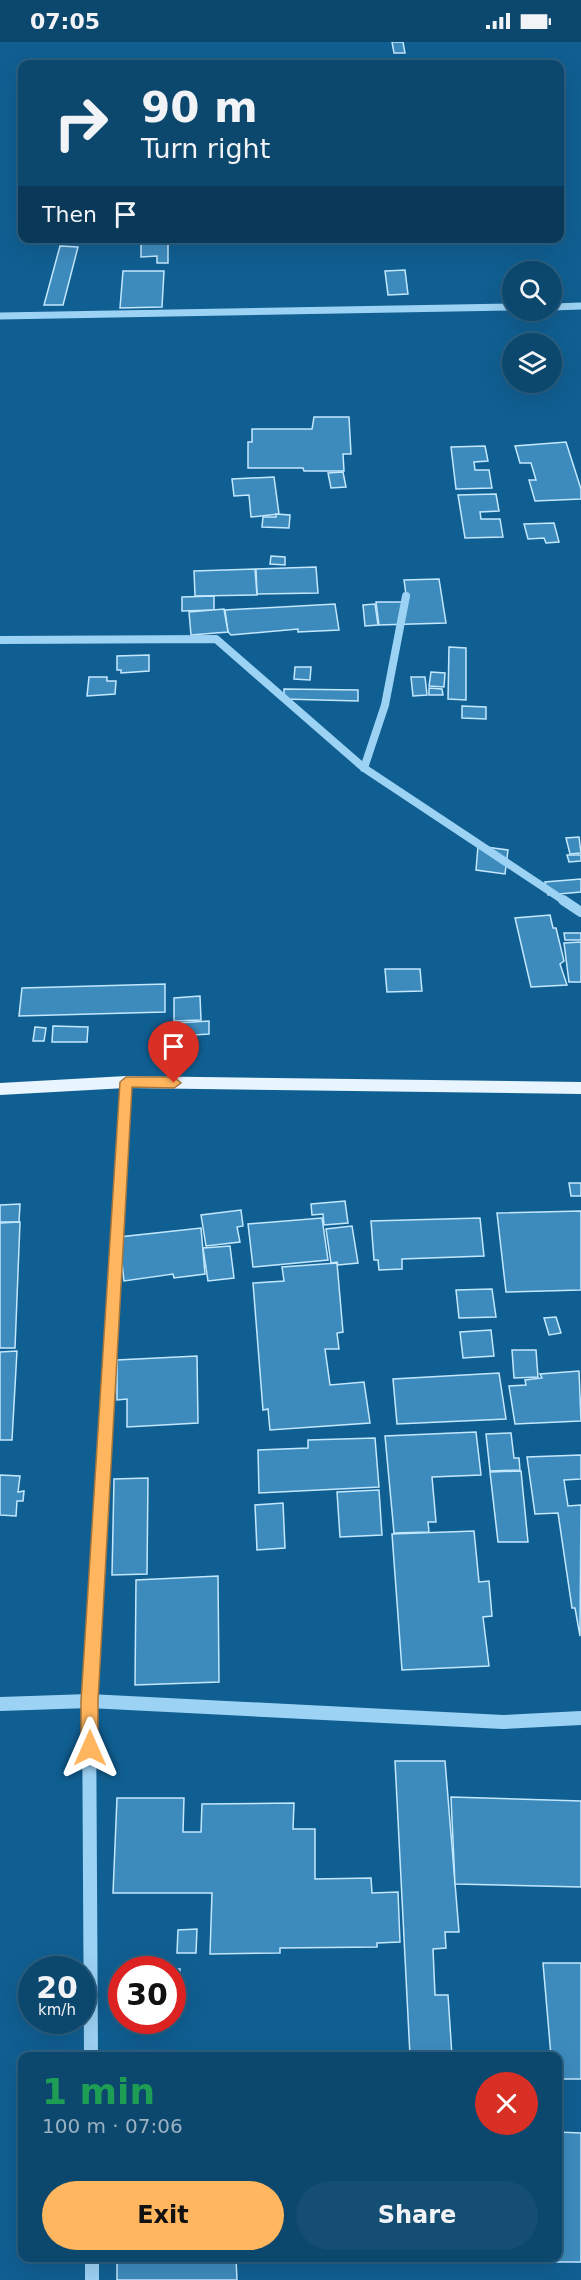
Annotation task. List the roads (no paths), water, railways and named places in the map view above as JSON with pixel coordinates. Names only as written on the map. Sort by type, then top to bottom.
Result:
[{"type":"main road","points":[[0,1089],[126,1082],[581,1088]]},
{"type":"street","points":[[562,307],[581,306]]},
{"type":"street","points":[[0,316],[502,307]]},
{"type":"street","points":[[364,768],[379,730],[389,694],[406,597]]},
{"type":"street","points":[[0,640],[216,639],[364,768],[581,912]]},
{"type":"street","points":[[91,2052],[89,1701],[126,1082]]},
{"type":"street","points":[[0,1704],[89,1701],[503,1722],[581,1718]]},
{"type":"street","points":[[92,2262],[92,2280]]}]
